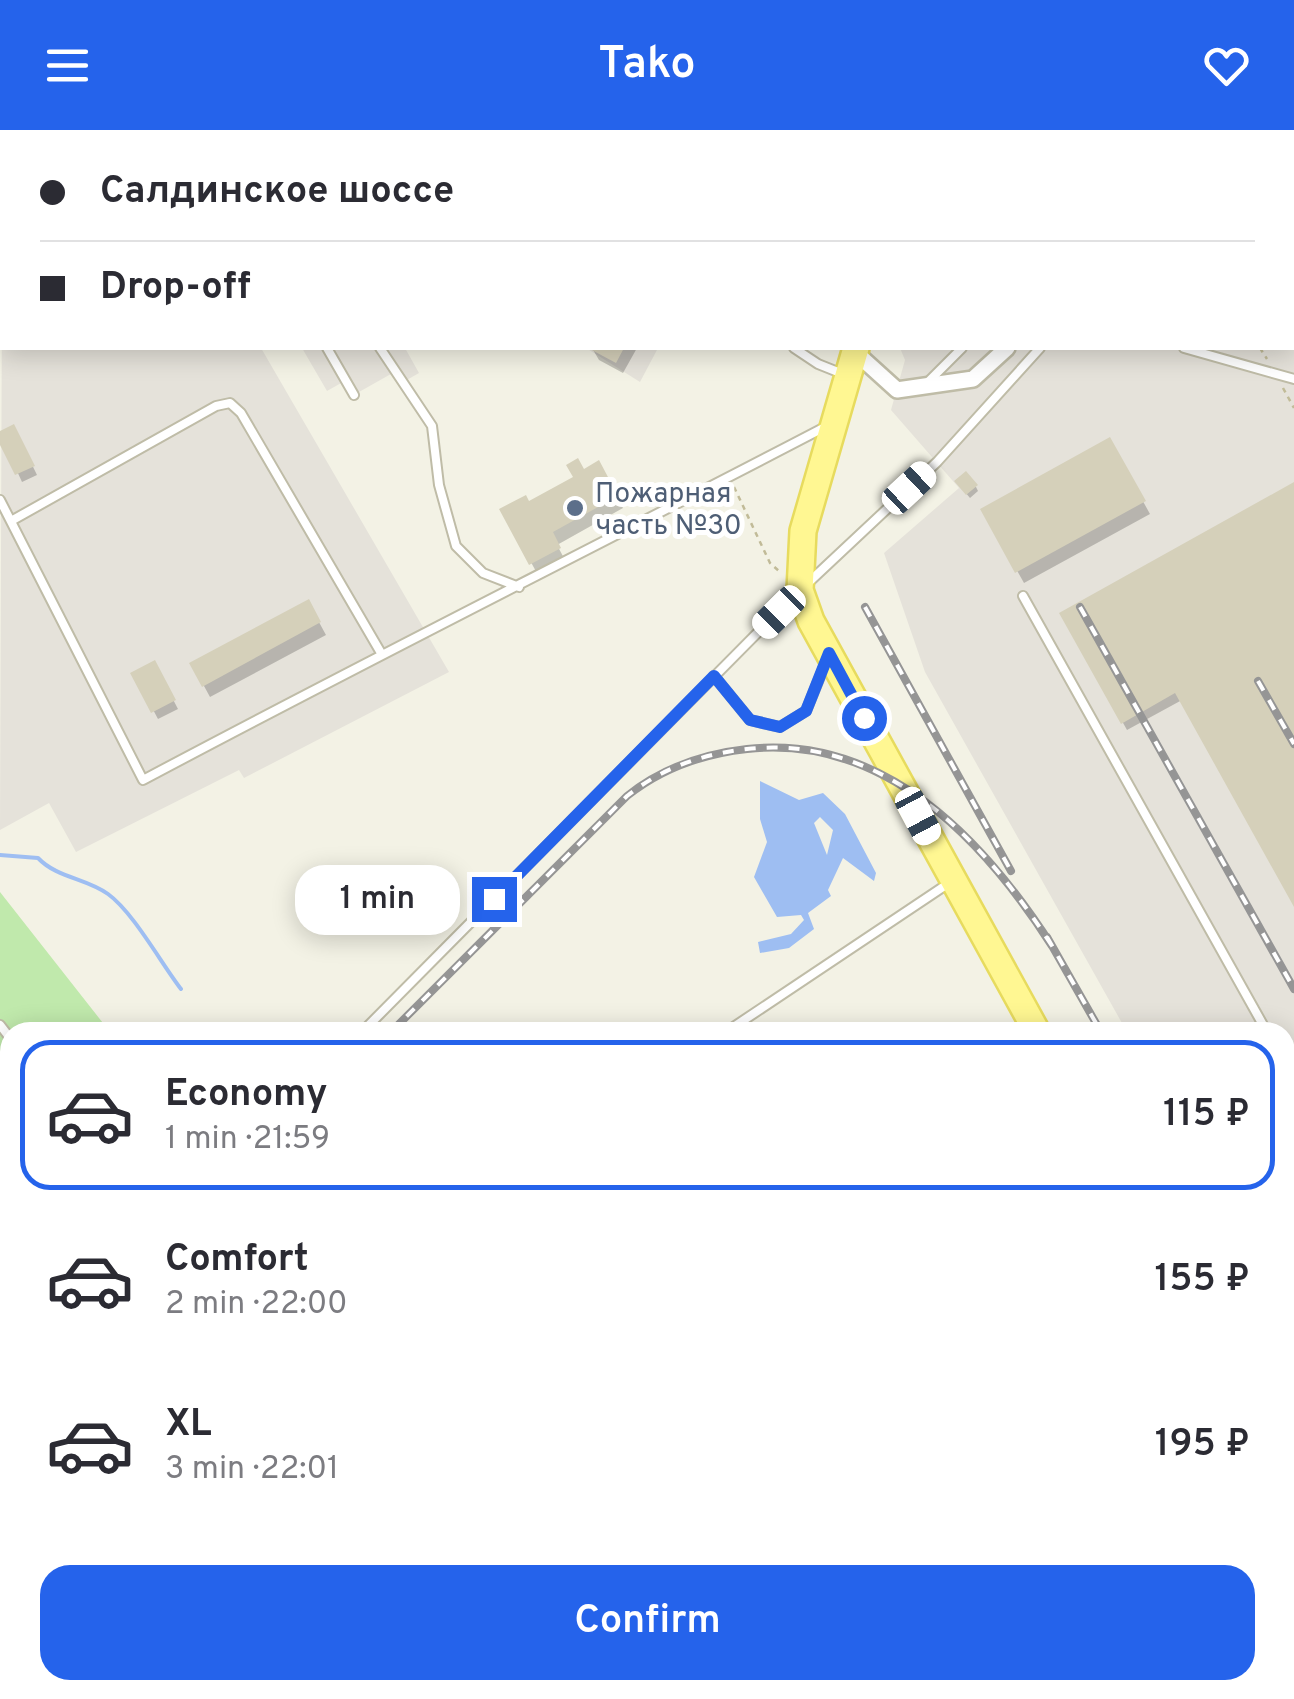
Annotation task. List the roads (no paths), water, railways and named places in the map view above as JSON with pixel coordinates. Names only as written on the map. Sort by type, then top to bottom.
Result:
[{"type":"main road","points":[[853,359],[803,532],[800,590],[829,653],[1032,1022]]},
{"type":"street","points":[[853,359],[896,390],[973,380],[1005,350]]},
{"type":"lane","points":[[328,350],[354,395]]},
{"type":"lane","points":[[381,350],[432,426],[439,485],[456,546],[483,574],[519,588]]},
{"type":"lane","points":[[797,350],[818,364],[853,359]]},
{"type":"lane","points":[[925,385],[960,350]]},
{"type":"lane","points":[[372,1022],[800,590],[936,462],[1038,350]]},
{"type":"lane","points":[[1191,350],[1294,379]]},
{"type":"lane","points":[[10,520],[216,406],[230,403],[241,414],[381,653]]},
{"type":"lane","points":[[0,500],[144,780],[381,653],[519,588],[835,422]]},
{"type":"lane","points":[[1023,596],[1261,1022]]},
{"type":"lane","points":[[714,676],[750,720],[780,727],[806,711],[829,653]]},
{"type":"lane","points":[[741,1022],[953,881]]},
{"type":"water","points":[[760,781],[799,800],[823,793],[845,814],[876,873],[874,881],[843,858],[828,890],[831,896],[808,913],[814,929],[789,948],[760,953],[758,942],[791,934],[804,920],[801,915],[777,917],[754,877],[767,842],[760,819]],"holes":[[[820,817],[833,830],[827,855],[814,823]]]},
{"type":"waterway","points":[[0,855],[38,858],[54,870],[108,894],[137,925],[181,989]]},
{"type":"railway","points":[[865,607],[1011,871]]},
{"type":"railway","points":[[1080,607],[1294,989]]},
{"type":"railway","points":[[1258,681],[1294,744]]},
{"type":"railway","points":[[401,1022],[627,796],[683,764],[747,749],[797,749],[843,759],[886,777],[926,802],[995,868],[1052,946]]},
{"type":"railway","points":[[1047,937],[1095,1022]]},
{"type":"place","name":"Пожарная часть №30","points":[[575,508]]}]
